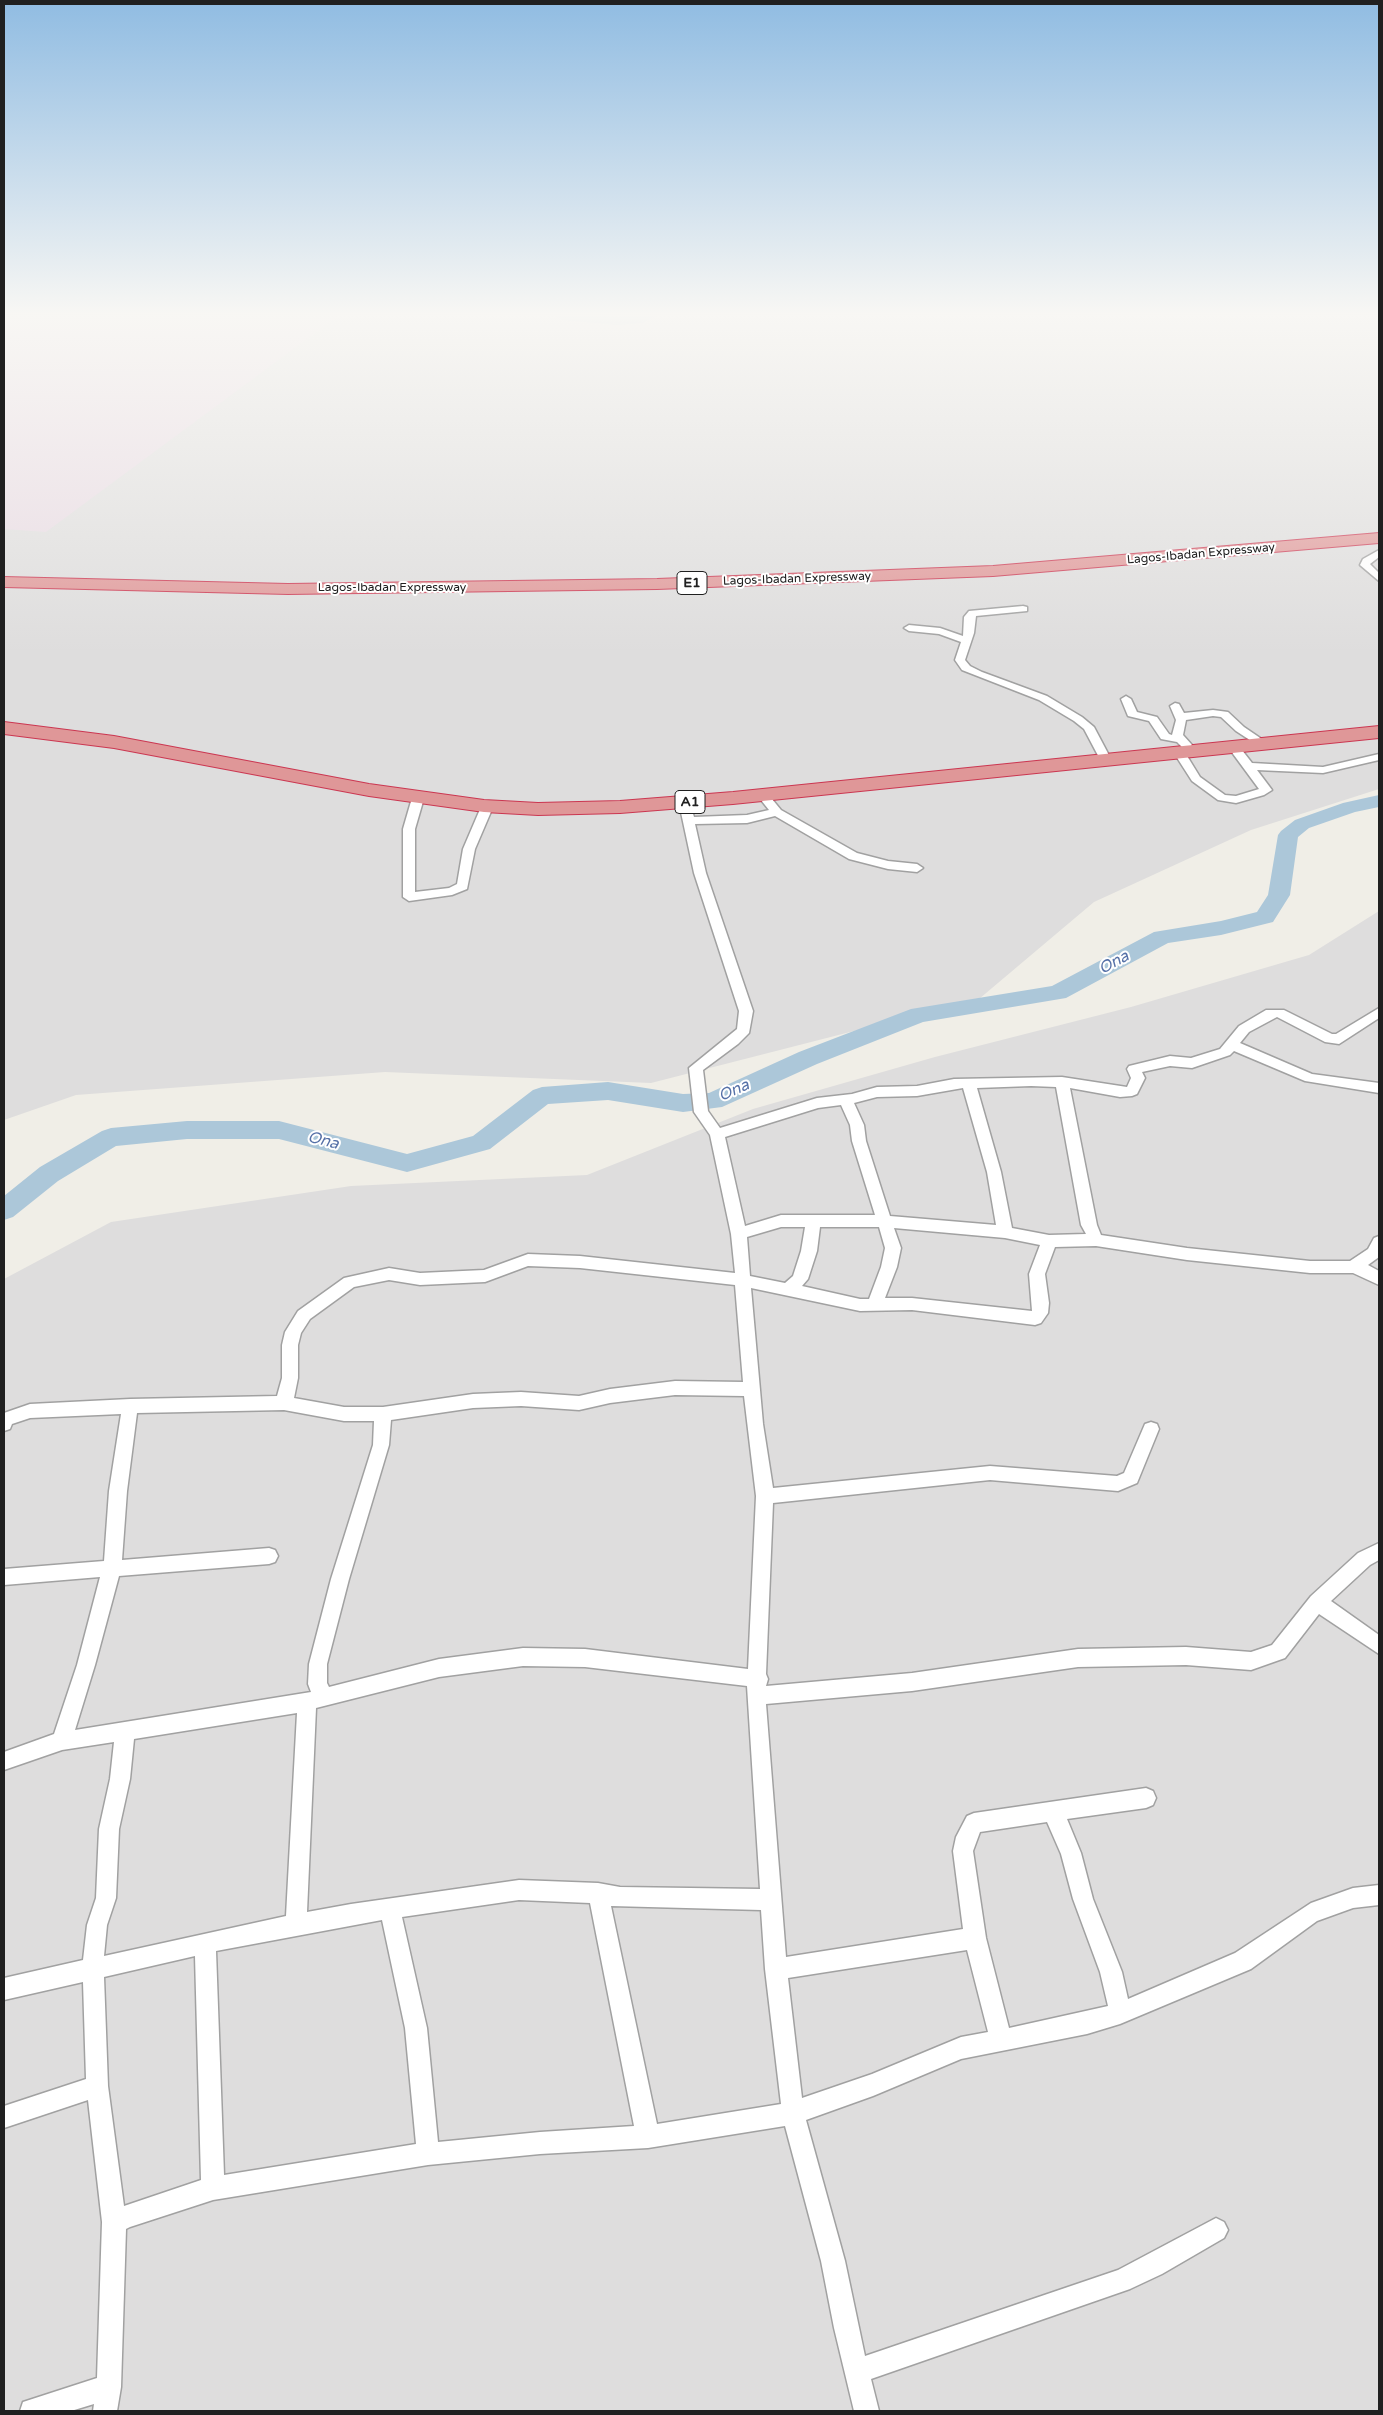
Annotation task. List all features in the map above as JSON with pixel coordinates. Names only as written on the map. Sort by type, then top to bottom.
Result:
[{"type":"highway","name":"Lagos-Ibadan Expressway","points":[[4,566],[362,573],[725,566],[1027,553],[1379,522]]},
{"type":"highway","name":"Lagos-Ibadan Expressway","points":[[4,582],[337,589],[685,584],[993,571],[1379,538]]},
{"type":"highway","name":"A1","points":[[4,728],[114,742],[418,798],[487,807],[687,812],[763,795],[1106,761],[1184,748],[1234,747],[1379,732]]},
{"type":"street","points":[[1379,554],[1366,561],[1366,565],[1379,578]]},
{"type":"street","points":[[1023,609],[973,614],[969,617],[969,633],[960,660],[966,668],[978,674],[1034,694],[1070,713],[1089,727],[1106,761]]},
{"type":"street","points":[[908,628],[940,631],[966,640]]},
{"type":"street","points":[[1126,699],[1132,714],[1153,719],[1165,737],[1184,748]]},
{"type":"street","points":[[1234,747],[1266,790],[1260,794],[1236,800],[1222,798],[1196,779],[1177,735],[1181,720],[1177,711],[1224,714],[1240,729],[1263,744]]},
{"type":"street","points":[[1248,766],[1323,770],[1379,757]]},
{"type":"street","points":[[763,795],[777,812],[853,856],[888,865],[917,868]]},
{"type":"street","points":[[418,798],[409,829],[409,897],[452,891],[463,886],[469,849],[487,807]]},
{"type":"street","points":[[777,812],[747,819],[687,812],[700,873],[746,1012],[744,1030],[696,1068],[700,1112],[717,1134],[739,1234],[752,1389],[765,1496],[757,1688],[776,1969],[793,2113],[833,2261],[856,2372],[867,2411]]},
{"type":"street","points":[[717,1134],[817,1104],[846,1100],[877,1092],[917,1091],[969,1084],[1062,1082],[1120,1092],[1132,1090],[1138,1078],[1134,1069],[1178,1060],[1192,1063],[1225,1052],[1244,1029],[1271,1013],[1279,1012],[1330,1039],[1339,1039],[1379,1012]]},
{"type":"street","points":[[1231,1044],[1310,1078],[1379,1088]]},
{"type":"street","points":[[1062,1082],[1089,1225],[1096,1240]]},
{"type":"street","points":[[969,1084],[994,1172],[1005,1232]]},
{"type":"street","points":[[846,1100],[857,1125],[859,1141],[883,1221],[891,1236],[893,1248],[889,1267],[875,1305]]},
{"type":"street","points":[[739,1234],[781,1221],[883,1221],[1005,1232],[1049,1241],[1096,1240],[1234,1259],[1310,1267],[1354,1267],[1365,1270],[1379,1279]]},
{"type":"street","points":[[789,1289],[800,1278],[809,1251],[813,1221]]},
{"type":"street","points":[[284,1403],[290,1378],[290,1345],[293,1332],[304,1315],[350,1282],[389,1274],[420,1279],[485,1276],[528,1260],[627,1266],[744,1280],[860,1305],[912,1304],[1034,1319],[1040,1313],[1041,1303],[1037,1274],[1049,1241]]},
{"type":"street","points":[[1354,1267],[1374,1253],[1379,1242]]},
{"type":"street","points":[[4,1424],[6,1419],[30,1412],[130,1406],[284,1403],[344,1414],[384,1414],[473,1401],[521,1399],[579,1403],[610,1396],[675,1388],[752,1389]]},
{"type":"street","points":[[62,1741],[86,1665],[112,1568],[118,1491],[130,1406]]},
{"type":"street","points":[[296,1925],[318,1664],[340,1579],[373,1474],[380,1445],[384,1414]]},
{"type":"street","points":[[765,1496],[990,1473],[1118,1484],[1131,1478],[1151,1429]]},
{"type":"street","points":[[4,1760],[62,1741],[315,1700],[439,1668],[523,1657],[585,1658],[757,1688],[912,1682],[1078,1658],[1186,1656],[1251,1661],[1278,1652],[1317,1602],[1364,1558],[1379,1551]]},
{"type":"street","points":[[4,1577],[269,1556]]},
{"type":"street","points":[[1317,1602],[1379,1645]]},
{"type":"street","points":[[105,2411],[108,2387],[114,2222],[96,2086],[93,1950],[97,1925],[106,1898],[109,1829],[120,1778],[125,1731]]},
{"type":"street","points":[[1001,2040],[975,1938],[963,1851],[966,1836],[974,1822],[1146,1798]]},
{"type":"street","points":[[1053,1812],[1071,1853],[1083,1899],[1111,1972],[1120,2013]]},
{"type":"street","points":[[4,1989],[94,1970],[205,1943],[296,1925],[519,1890],[598,1893],[620,1897],[771,1900]]},
{"type":"street","points":[[598,1893],[648,2137]]},
{"type":"street","points":[[114,2222],[213,2188],[428,2154],[540,2143],[648,2137],[793,2113],[872,2085],[961,2048],[1087,2023],[1120,2013],[1243,1961],[1311,1913],[1353,1898],[1379,1895]]},
{"type":"street","points":[[390,1909],[416,2028],[428,2154]]},
{"type":"street","points":[[776,1969],[975,1938]]},
{"type":"street","points":[[205,1943],[213,2188]]},
{"type":"street","points":[[4,2117],[96,2086]]},
{"type":"street","points":[[856,2372],[1122,2281],[1154,2266],[1216,2230]]},
{"type":"street","points":[[32,2411],[108,2387]]},
{"type":"shaded area","points":[[4,429],[1379,429],[1379,789],[1251,830],[1094,902],[979,999],[651,1083],[385,1072],[76,1095],[4,1120]]},
{"type":"shaded area","points":[[4,429],[186,429],[46,532],[4,529]]},
{"type":"shaded area","points":[[1379,911],[1379,2411],[4,2411],[4,1279],[111,1222],[351,1186],[587,1175],[753,1109],[935,1057],[1131,1007],[1309,955]]},
{"type":"waterway","name":"Ona","points":[[4,1210],[49,1174],[111,1137],[187,1130],[279,1130],[407,1163],[481,1143],[542,1096],[608,1091],[683,1103],[713,1101],[808,1058],[919,1015],[1058,993],[1162,937],[1221,928],[1265,917],[1279,895],[1288,835],[1302,824],[1350,807],[1379,801]]}]
